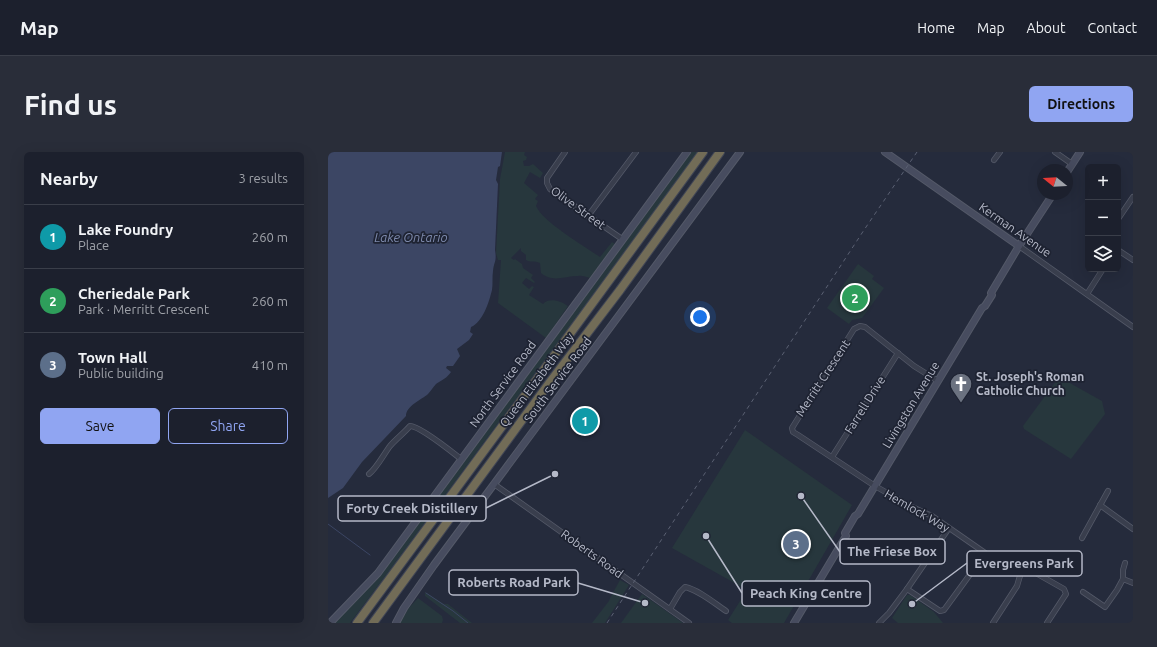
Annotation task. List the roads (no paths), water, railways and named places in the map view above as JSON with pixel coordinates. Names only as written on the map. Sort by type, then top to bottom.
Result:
[{"type":"highway","name":"Queen Elizabeth Way","points":[[357,623],[703,152]]},
{"type":"highway","name":"Queen Elizabeth Way","points":[[373,623],[550,382],[620,290],[720,152]]},
{"type":"street","name":"Olive Street","points":[[565,152],[547,178],[548,186],[550,189],[622,239]]},
{"type":"street","points":[[588,216],[636,152]]},
{"type":"street","name":"North Service Road","points":[[330,623],[378,572],[687,152]]},
{"type":"street","name":"South Service Road","points":[[396,623],[419,586],[740,152]]},
{"type":"street","name":"Kerman Avenue","points":[[885,152],[1133,327]]},
{"type":"street","points":[[994,160],[1000,152]]},
{"type":"street","points":[[1055,152],[1072,164],[1080,152]]},
{"type":"street","points":[[1121,215],[1133,197]]},
{"type":"street","name":"Livingston Avenue","points":[[794,623],[848,535],[858,518],[858,514],[982,308],[992,295],[991,293],[1019,246],[1048,200]]},
{"type":"street","points":[[1121,252],[1133,260]]},
{"type":"street","points":[[1087,294],[1100,272]]},
{"type":"street","name":"Merritt Crescent","points":[[875,486],[794,432],[792,428],[794,424],[854,329],[860,326],[865,327],[898,354],[938,381]]},
{"type":"street","name":"Farrell Drive","points":[[832,457],[898,354]]},
{"type":"street","points":[[370,474],[374,471],[380,459],[391,445],[410,426],[414,426],[426,433],[461,459]]},
{"type":"street","name":"Roberts Road","points":[[494,484],[689,623]]},
{"type":"street","name":"Hemlock Way","points":[[875,486],[910,506],[932,516],[985,554],[1002,564],[1034,572],[1064,589],[1066,594],[1047,623]]},
{"type":"street","points":[[1082,538],[1108,491]]},
{"type":"street","points":[[1100,505],[1133,528]]},
{"type":"street","points":[[879,623],[889,613],[907,589],[949,528]]},
{"type":"street","points":[[907,589],[940,611],[944,610],[985,554]]},
{"type":"street","points":[[1083,592],[1105,608],[1123,579],[1123,570],[1126,563]]},
{"type":"street","points":[[993,623],[1017,586],[1022,569]]},
{"type":"street","points":[[1123,579],[1133,583]]},
{"type":"street","points":[[670,609],[684,587],[690,588],[726,611]]},
{"type":"water","name":"Lake Ontario","points":[[328,152],[502,152],[496,180],[498,184],[495,250],[496,259],[493,268],[492,290],[485,311],[479,321],[471,327],[470,332],[473,334],[469,340],[457,349],[460,356],[453,366],[447,366],[446,368],[451,372],[436,384],[428,394],[408,409],[406,416],[362,462],[343,488],[328,498]]},
{"type":"waterway","points":[[328,524],[370,555]]},
{"type":"waterway","points":[[426,593],[468,623]]},
{"type":"railway","points":[[607,623],[864,230],[917,152]]},
{"type":"place","name":"Cheriedale Park","points":[[855,298]]},
{"type":"place","name":"St. Joseph's Roman Catholic Church","points":[[961,404]]},
{"type":"place","name":"Lake Foundry","points":[[585,421]]},
{"type":"place","name":"Forty Creek Distillery","points":[[555,474]]},
{"type":"place","name":"The Friese Box","points":[[801,496]]},
{"type":"place","name":"Peach King Centre","points":[[706,536]]},
{"type":"place","name":"Town Hall","points":[[796,544]]},
{"type":"place","name":"Roberts Road Park","points":[[645,603]]},
{"type":"place","name":"Evergreens Park","points":[[912,604]]}]
